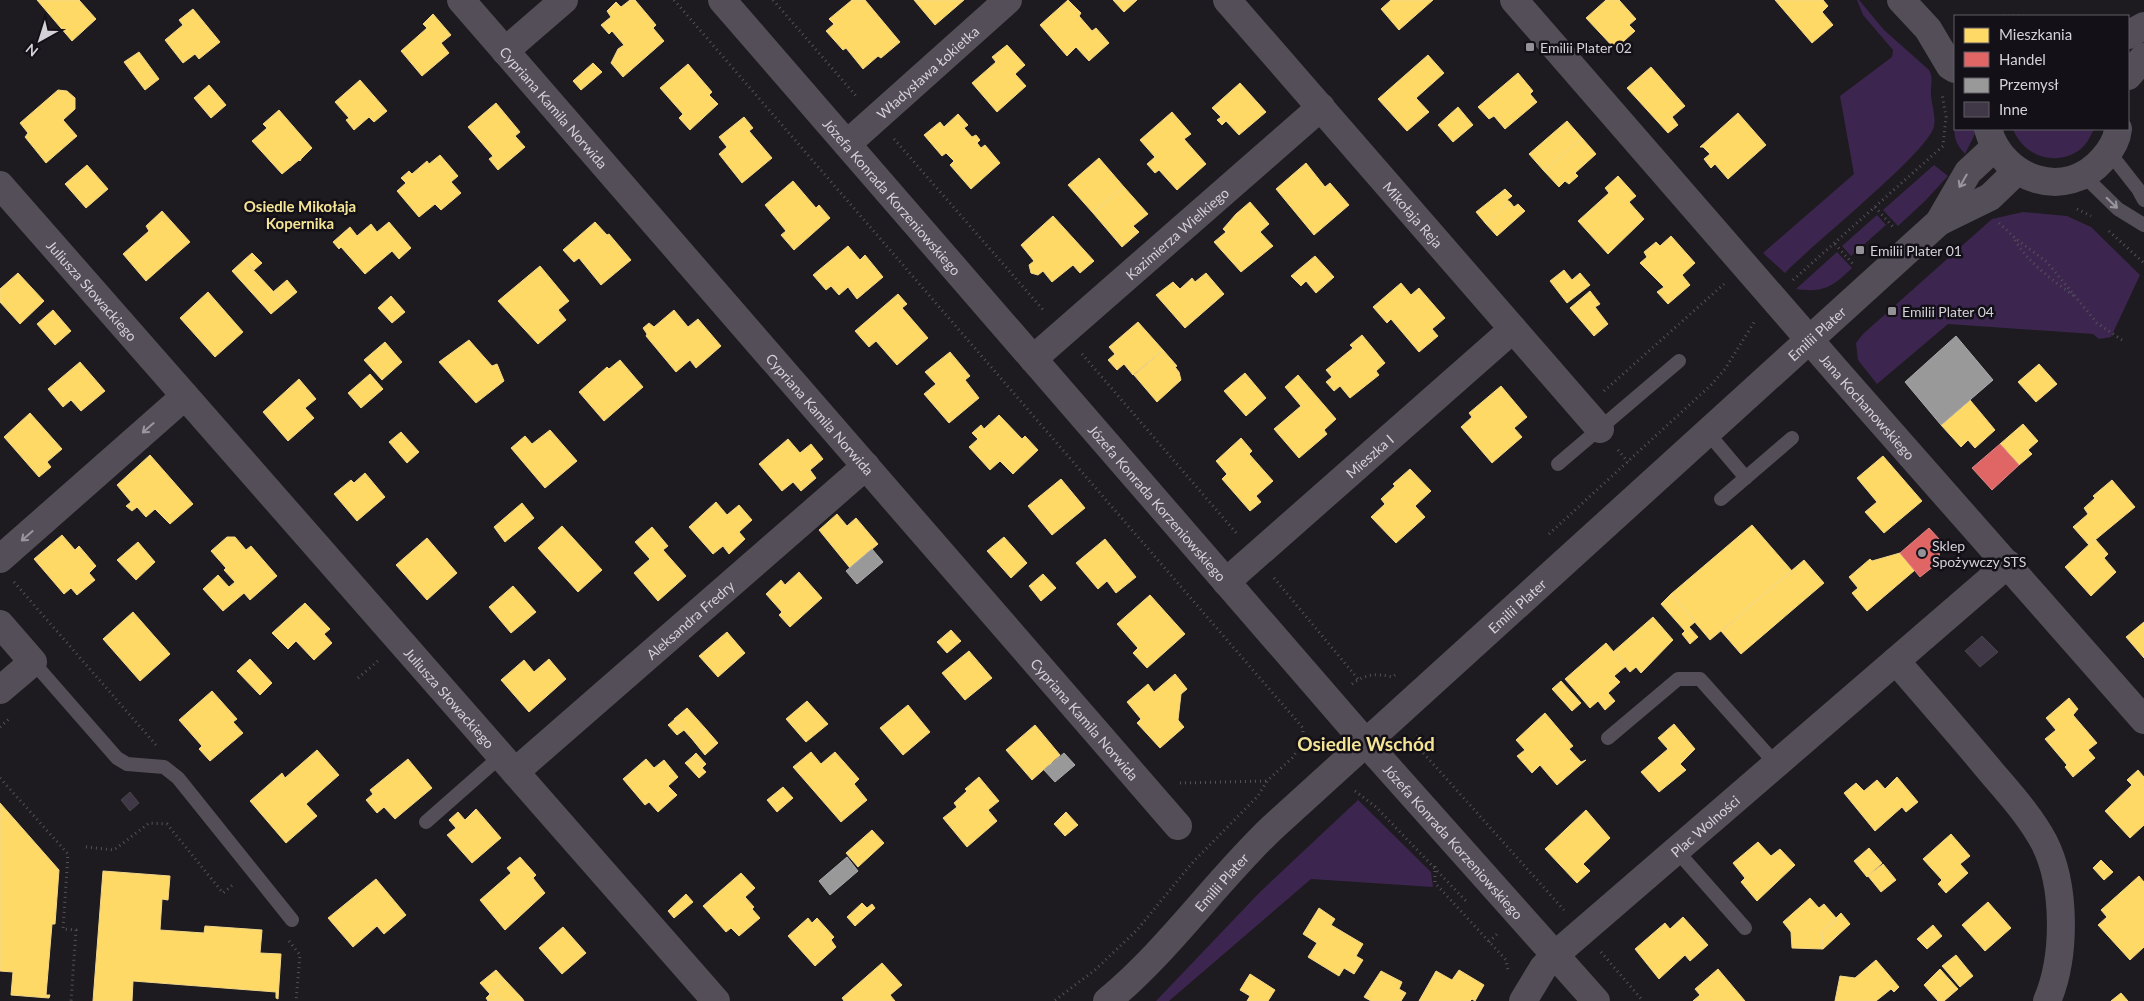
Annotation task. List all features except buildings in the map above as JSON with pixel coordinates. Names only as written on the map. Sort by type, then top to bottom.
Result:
[{"type":"street","name":"Cypriana Kamila Norwida","points":[[461,0],[1178,826]]},
{"type":"street","points":[[505,51],[564,0]]},
{"type":"street","name":"Józefa Konrada Korzeniowskiego","points":[[722,0],[1331,703],[1596,1001]]},
{"type":"street","name":"Władysława Łokietka","points":[[847,144],[1008,0]]},
{"type":"street","name":"Mikołaja Reja","points":[[1227,0],[1592,420]]},
{"type":"street","name":"Jana Kochanowskiego","points":[[1514,0],[2144,720]]},
{"type":"street","points":[[1900,0],[1928,29],[1953,68]]},
{"type":"street","points":[[2129,34],[2144,26]]},
{"type":"street","points":[[1928,29],[1954,35]]},
{"type":"street","points":[[2129,75],[2144,57]]},
{"type":"street","name":"Kazimierza Wielkiego","points":[[1033,359],[1320,108]]},
{"type":"street","points":[[1992,138],[2004,160],[2017,171],[2033,179],[2050,182],[2067,181],[2083,176],[2098,166],[2114,140]]},
{"type":"street","name":"Emilii Plater","points":[[1938,222],[1968,172],[1992,138]]},
{"type":"street","name":"Emilii Plater","points":[[1107,1001],[1134,979],[1246,852],[1938,222],[1990,197],[2017,171]]},
{"type":"street","name":"Juliusza Słowackiego","points":[[0,185],[716,1001]]},
{"type":"street","name":"Mieszka I","points":[[1226,582],[1513,328]]},
{"type":"street","points":[[6,570],[185,396]]},
{"type":"street","name":"Aleksandra Fredry","points":[[508,764],[866,466]]},
{"type":"street","name":"Plac Wolności","points":[[1523,1001],[1543,968],[1555,955],[2008,564]]},
{"type":"street","points":[[0,624],[33,662],[0,690]]},
{"type":"street","points":[[1896,661],[2026,814],[2045,844],[2054,868],[2061,919],[2060,951],[2048,1001]]},
{"type":"lane","points":[[2114,140],[2144,200]]},
{"type":"lane","points":[[2083,176],[2118,209],[2144,226]]},
{"type":"lane","points":[[1558,464],[1592,420],[1679,361]]},
{"type":"lane","points":[[1707,432],[1746,478]]},
{"type":"lane","points":[[1721,499],[1792,438]]},
{"type":"lane","points":[[33,662],[117,758],[127,764],[164,767],[178,778],[292,920]]},
{"type":"lane","points":[[1608,738],[1678,679],[1700,679],[1776,764]]},
{"type":"lane","points":[[426,822],[508,764]]},
{"type":"lane","points":[[1676,850],[1745,928]]},
{"type":"path","points":[[674,0],[1303,728],[1303,743],[1292,758],[1267,781],[1258,796],[1193,862],[1137,930],[1095,970],[1054,1001]]},
{"type":"path","points":[[1547,536],[1711,384],[1730,362],[1762,308],[1943,146],[1946,117],[1942,92],[1944,80],[1953,68]]},
{"type":"path","points":[[1875,208],[1894,227],[1887,233]]},
{"type":"path","points":[[1996,216],[1997,221],[2015,238],[2048,262],[2097,323],[2125,342]]},
{"type":"path","points":[[2015,238],[2021,250],[2037,267],[2080,300]]},
{"type":"path","points":[[1835,244],[1853,264],[1860,258]]},
{"type":"path","points":[[1592,420],[1726,282]]},
{"type":"path","points":[[6,570],[164,753],[164,767]]},
{"type":"path","points":[[358,678],[383,657]]},
{"type":"path","points":[[1303,728],[1358,679],[1372,674],[1392,677],[1400,670]]},
{"type":"path","points":[[1420,731],[1417,738],[1418,747],[1644,1001]]},
{"type":"path","points":[[1303,743],[1356,792],[1376,807],[1468,903]]},
{"type":"path","points":[[1413,796],[1442,773]]},
{"type":"path","points":[[0,778],[68,854],[63,929],[76,930],[71,1001]]},
{"type":"path","points":[[1142,784],[1267,781]]},
{"type":"path","points":[[1349,796],[1365,788]]},
{"type":"path","points":[[86,847],[114,850],[149,823],[166,824],[223,893],[239,880]]},
{"type":"path","points":[[1435,883],[1506,960]]},
{"type":"path","points":[[288,940],[300,955],[296,1001]]},
{"type":"shaded area","points":[[1857,0],[1884,30],[1929,70],[1934,126],[1912,156],[1891,177],[1785,273],[1763,253],[1854,174],[1840,96],[1892,57],[1893,50],[1863,15]]},
{"type":"shaded area","points":[[1954,130],[1975,130],[1965,154],[1959,147]]},
{"type":"shaded area","points":[[2014,130],[2093,130],[2081,149],[2068,156],[2059,158],[2049,158],[2031,152]]},
{"type":"shaded area","points":[[1934,165],[1948,176],[1898,226],[1883,210]]},
{"type":"shaded area","points":[[2023,212],[2067,216],[2091,227],[2140,275],[2111,337],[2099,339],[2093,334],[1948,324],[1877,384],[1858,360],[1856,343],[1863,334],[1992,219]]},
{"type":"shaded area","points":[[1877,215],[1886,225],[1851,256],[1842,246]]},
{"type":"shaded area","points":[[1837,252],[1852,268],[1845,275],[1833,284],[1821,289],[1796,289]]},
{"type":"shaded area","points":[[1358,800],[1431,872],[1433,887],[1311,879],[1169,1001],[1156,1001],[1260,892]]},
{"type":"place","name":"Emilii Plater 02","points":[[1530,47]]},
{"type":"place","name":"Emilii Plater 01","points":[[1860,250]]},
{"type":"place","name":"Emilii Plater 04","points":[[1892,311]]},
{"type":"place","name":"Sklep Spożywczy STS","points":[[1922,553]]},
{"type":"district","name":"Osiedle Mikołaja Kopernika","points":[[300,214]]},
{"type":"district","name":"Osiedle Wschód","points":[[1366,743]]}]
